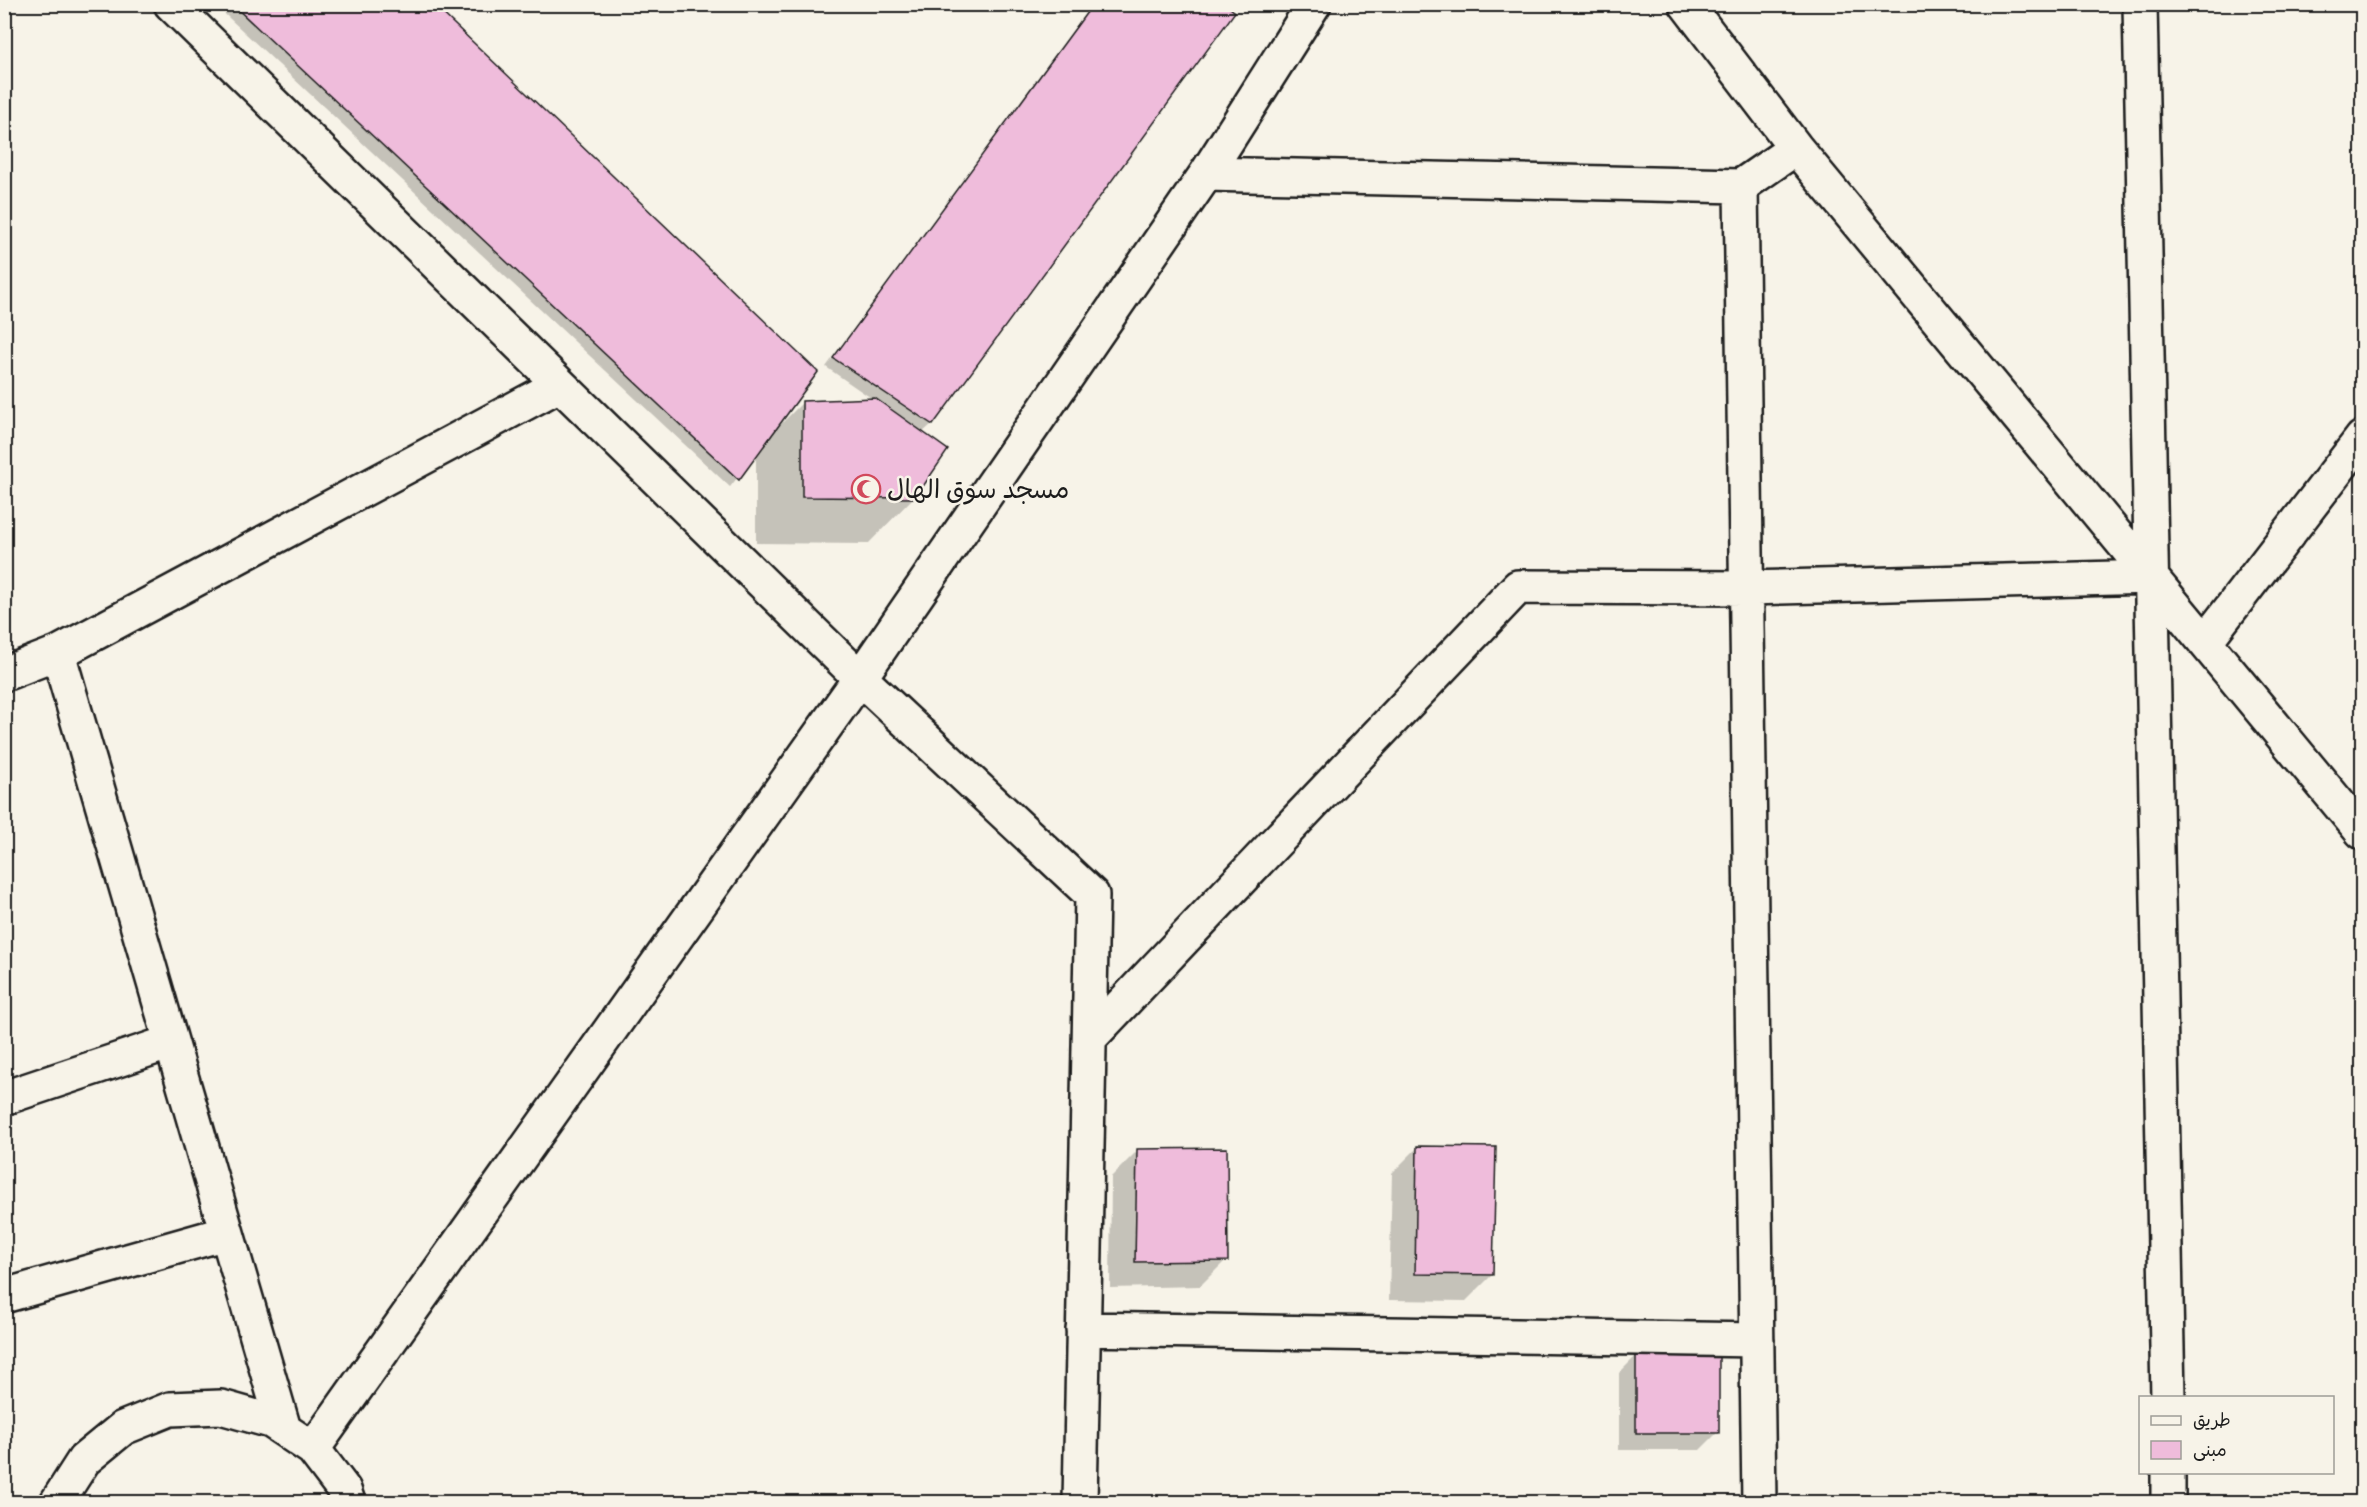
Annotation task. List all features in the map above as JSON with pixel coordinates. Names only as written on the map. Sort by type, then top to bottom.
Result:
[{"type":"street","points":[[171,4],[860,678],[1092,895],[1080,1503]]},
{"type":"street","points":[[313,1449],[860,678],[1206,174],[1314,4]]},
{"type":"street","points":[[1686,4],[1796,147],[2362,832]]},
{"type":"street","points":[[2140,4],[2168,1396]]},
{"type":"street","points":[[1206,174],[1742,186],[1796,147]]},
{"type":"street","points":[[1742,186],[1759,1503]]},
{"type":"street","points":[[4,674],[58,654],[560,385]]},
{"type":"street","points":[[2205,642],[2362,438]]},
{"type":"street","points":[[1090,1038],[1518,587],[1746,588],[2151,576]]},
{"type":"street","points":[[58,654],[284,1430]]},
{"type":"street","points":[[4,1098],[171,1042]]},
{"type":"street","points":[[4,1296],[226,1233]]},
{"type":"street","points":[[1083,1329],[1757,1340]]},
{"type":"street","points":[[57,1503],[84,1460],[123,1428],[170,1409],[221,1407],[270,1420],[313,1449],[344,1490],[348,1503]]},
{"type":"street","points":[[2168,1474],[2168,1503]]},
{"type":"building","points":[[232,4],[433,4],[818,372],[739,480]]},
{"type":"building","points":[[1093,4],[1225,4],[1235,12],[933,425],[833,358]]},
{"type":"building","points":[[875,398],[948,450],[915,498],[802,497],[802,401]]},
{"type":"building","points":[[1417,1146],[1496,1147],[1493,1275],[1415,1274]]},
{"type":"building","points":[[1227,1148],[1228,1261],[1135,1262],[1137,1149]]},
{"type":"building","points":[[1719,1353],[1719,1433],[1636,1433],[1636,1354]]},
{"type":"place","name":"مسجد سوق الهال","points":[[866,489]]}]
